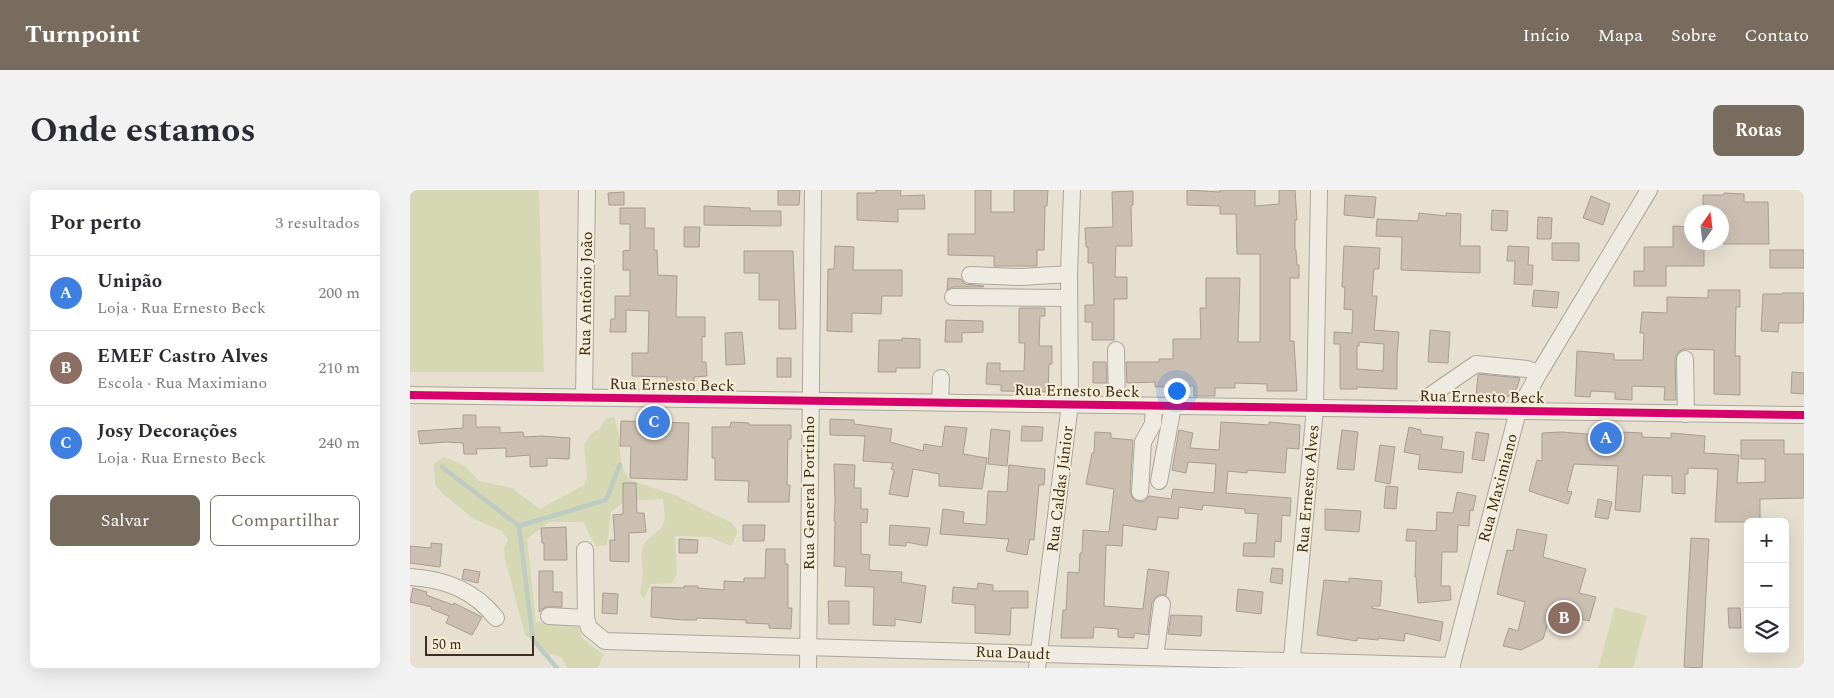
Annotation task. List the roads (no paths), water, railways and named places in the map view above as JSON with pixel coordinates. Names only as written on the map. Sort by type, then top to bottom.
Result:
[{"type":"street","name":"Rua Antônio João","points":[[584,397],[588,190]]},
{"type":"street","name":"Rua General Portinho","points":[[808,668],[813,190]]},
{"type":"street","name":"Rua Caldas Júnior","points":[[1038,661],[1070,404],[1069,274],[1072,190]]},
{"type":"street","name":"Rua Ernesto Alves","points":[[1291,664],[1315,408],[1319,190]]},
{"type":"street","name":"Rua Maximiano","points":[[1451,667],[1518,411],[1649,190]]},
{"type":"street","points":[[970,275],[1021,277],[1069,274]]},
{"type":"street","points":[[953,297],[1069,298]]},
{"type":"street","points":[[1116,350],[1117,405]]},
{"type":"street","points":[[1685,359],[1686,414]]},
{"type":"street","points":[[1428,410],[1428,397],[1476,364],[1527,369],[1539,373]]},
{"type":"street","points":[[940,378],[940,402]]},
{"type":"street","name":"Rua Ernesto Beck","points":[[410,395],[1804,415]]},
{"type":"street","points":[[1140,492],[1143,442],[1153,424],[1154,406]]},
{"type":"street","points":[[1158,481],[1173,406]]},
{"type":"street","points":[[549,616],[586,618],[585,550]]},
{"type":"street","points":[[410,578],[435,580],[461,589],[480,600],[496,618]]},
{"type":"street","points":[[1155,657],[1162,604]]},
{"type":"street","name":"Rua Daudt","points":[[586,618],[589,628],[605,641],[809,647],[1038,661],[1155,657],[1291,664],[1451,667]]},
{"type":"waterway","points":[[519,526],[606,500],[620,465]]},
{"type":"waterway","points":[[442,467],[519,526],[533,640],[557,668]]},
{"type":"place","name":"Josy Decorações","points":[[654,422]]},
{"type":"place","name":"Unipão","points":[[1606,438]]},
{"type":"place","name":"EMEF Castro Alves","points":[[1564,618]]}]
